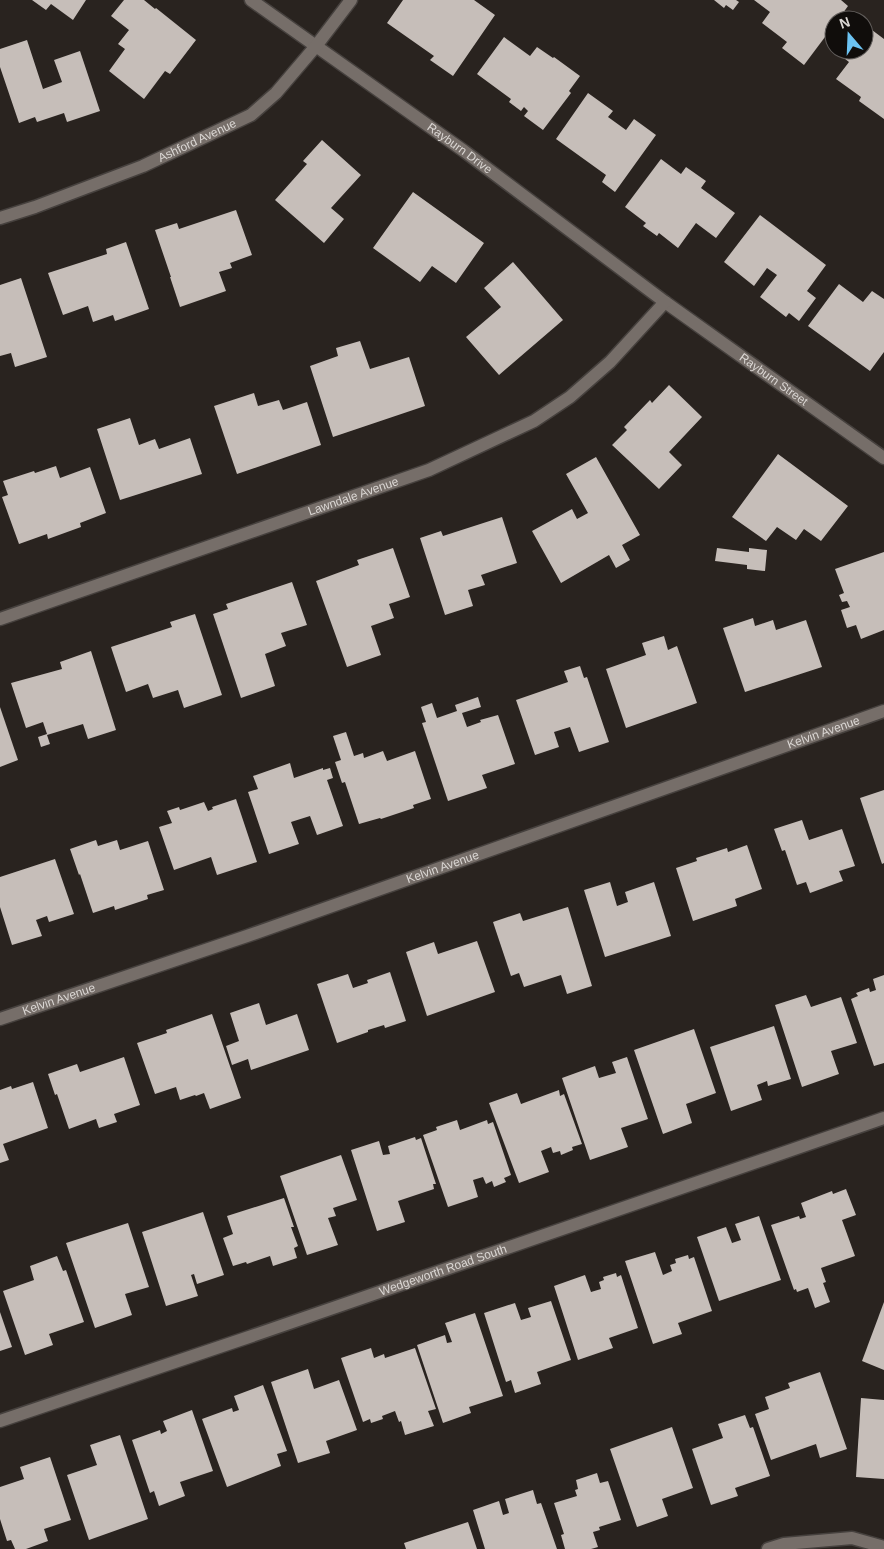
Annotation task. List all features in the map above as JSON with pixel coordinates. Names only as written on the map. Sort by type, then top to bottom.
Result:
[{"type":"street","name":"Rayburn Drive","points":[[252,0],[464,150],[664,302]]},
{"type":"street","name":"Ashford Avenue","points":[[0,218],[36,207],[143,166],[251,115],[276,93],[316,46],[351,0]]},
{"type":"street","name":"Rayburn Street","points":[[664,302],[884,458]]},
{"type":"street","name":"Lawndale Avenue","points":[[0,619],[429,470],[534,421],[570,397],[610,362],[664,302]]},
{"type":"street","name":"Kelvin Avenue","points":[[0,1020],[247,936],[884,712]]},
{"type":"street","name":"Wedgeworth Road South","points":[[0,1420],[246,1338],[884,1118]]},
{"type":"street","points":[[768,1549],[784,1544],[852,1538],[884,1547]]},
{"type":"building","points":[[32,0],[86,0],[73,20],[51,4],[46,10]]},
{"type":"building","points":[[124,0],[144,0],[196,40],[170,74],[165,71],[144,99],[109,71],[125,49],[118,44],[129,30],[111,16]]},
{"type":"building","points":[[403,0],[474,0],[495,15],[453,76],[430,60],[434,56],[387,23]]},
{"type":"building","points":[[714,0],[736,0],[739,2],[733,10],[726,5],[724,8]]},
{"type":"building","points":[[754,0],[841,0],[848,6],[845,10],[824,10],[824,38],[804,65],[782,48],[787,42],[762,23],[770,12]]},
{"type":"building","points":[[874,32],[884,39],[884,119],[859,101],[861,97],[836,79],[849,62],[846,60],[874,60]]},
{"type":"building","points":[[504,37],[530,56],[537,47],[580,76],[569,91],[571,93],[543,130],[524,116],[528,111],[524,107],[521,111],[509,102],[511,99],[477,74]]},
{"type":"building","points":[[27,40],[43,89],[62,82],[54,60],[80,51],[100,111],[67,122],[64,113],[37,122],[35,117],[19,123],[0,67],[0,49]]},
{"type":"building","points":[[588,93],[613,111],[608,117],[626,130],[634,119],[656,135],[615,192],[602,182],[606,175],[556,139]]},
{"type":"building","points":[[322,140],[361,175],[331,208],[344,219],[324,243],[275,200],[307,164],[303,161]]},
{"type":"building","points":[[661,159],[681,174],[686,167],[706,181],[701,188],[735,213],[716,238],[696,223],[678,248],[659,233],[657,236],[643,226],[646,223],[625,207]]},
{"type":"building","points":[[413,192],[484,243],[456,283],[432,266],[420,282],[373,248]]},
{"type":"building","points":[[236,210],[252,255],[230,263],[232,268],[219,272],[226,291],[180,307],[155,230],[177,223],[179,229]]},
{"type":"building","points":[[760,215],[826,265],[807,291],[816,298],[799,321],[789,313],[786,317],[760,297],[777,275],[767,268],[754,286],[724,262]]},
{"type":"building","points":[[126,242],[149,309],[115,321],[113,315],[93,322],[88,306],[63,315],[48,273],[107,254],[106,249]]},
{"type":"building","points":[[513,262],[563,320],[499,375],[466,337],[501,307],[484,288]]},
{"type":"building","points":[[21,278],[47,357],[15,367],[11,353],[0,356],[0,285]]},
{"type":"building","points":[[839,284],[863,302],[872,291],[884,299],[884,352],[870,371],[808,326]]},
{"type":"building","points":[[360,341],[370,369],[409,357],[425,406],[333,437],[310,366],[338,356],[336,348]]},
{"type":"building","points":[[669,385],[702,417],[669,452],[682,465],[659,489],[612,445],[627,430],[624,427],[650,400],[652,403]]},
{"type":"building","points":[[254,393],[258,406],[279,400],[283,410],[307,402],[321,445],[237,474],[214,406]]},
{"type":"building","points":[[130,418],[139,445],[155,439],[159,449],[190,438],[202,474],[120,500],[97,429]]},
{"type":"building","points":[[778,454],[848,506],[821,541],[804,529],[796,540],[777,527],[766,541],[732,517]]},
{"type":"building","points":[[596,457],[640,535],[622,545],[630,560],[616,568],[609,555],[561,583],[532,531],[572,509],[577,519],[588,513],[566,474]]},
{"type":"building","points":[[56,466],[60,478],[90,467],[106,513],[80,523],[81,527],[48,539],[47,534],[19,544],[2,497],[8,495],[3,481]]},
{"type":"building","points":[[502,517],[517,563],[481,575],[485,585],[468,590],[473,606],[445,615],[420,538],[441,531],[443,536]]},
{"type":"building","points":[[393,548],[410,597],[389,604],[394,618],[371,626],[381,655],[347,667],[316,581],[359,565],[357,560]]},
{"type":"building","points":[[717,548],[749,552],[749,548],[767,550],[765,571],[747,569],[747,565],[715,561]]},
{"type":"building","points":[[884,552],[884,630],[861,639],[856,625],[847,628],[841,610],[850,607],[847,601],[842,602],[839,595],[844,593],[835,569]]},
{"type":"building","points":[[292,582],[307,625],[281,633],[286,646],[265,654],[275,686],[241,698],[213,614],[228,609],[226,604]]},
{"type":"building","points":[[195,614],[222,695],[184,708],[178,690],[153,698],[148,684],[126,692],[111,647],[172,627],[170,622]]},
{"type":"building","points":[[753,618],[755,626],[773,620],[776,630],[806,620],[822,667],[745,692],[723,628]]},
{"type":"building","points":[[664,636],[668,650],[677,646],[697,703],[626,728],[606,669],[646,655],[642,643]]},
{"type":"building","points":[[91,651],[116,730],[88,739],[83,724],[47,735],[50,744],[41,747],[38,737],[47,734],[43,722],[26,728],[11,683],[62,669],[60,662]]},
{"type":"building","points":[[580,666],[584,678],[587,677],[609,742],[579,752],[570,727],[554,732],[559,747],[535,755],[516,700],[568,682],[564,671]]},
{"type":"building","points":[[478,697],[481,707],[462,713],[467,727],[481,722],[480,720],[498,715],[515,764],[482,775],[487,788],[448,801],[422,723],[426,722],[421,707],[432,703],[437,718],[457,711],[455,705]]},
{"type":"building","points":[[0,707],[18,760],[0,767]]},
{"type":"building","points":[[346,732],[354,756],[363,753],[364,758],[383,751],[387,761],[415,751],[431,799],[413,805],[414,808],[359,824],[345,782],[342,783],[335,762],[341,760],[333,736]]},
{"type":"building","points":[[290,763],[294,778],[323,768],[323,770],[330,768],[333,778],[327,780],[343,826],[317,835],[310,816],[291,822],[299,844],[269,854],[248,792],[258,789],[253,776]]},
{"type":"building","points":[[884,790],[884,863],[882,864],[860,798]]},
{"type":"building","points":[[236,799],[257,862],[217,875],[211,857],[174,870],[159,827],[172,823],[167,811],[179,807],[180,810],[204,802],[208,811],[213,809],[212,807]]},
{"type":"building","points":[[802,820],[809,840],[842,829],[855,866],[839,871],[843,881],[810,893],[806,882],[797,885],[785,850],[782,851],[774,829]]},
{"type":"building","points":[[96,840],[98,846],[117,840],[120,850],[148,841],[164,890],[147,895],[148,899],[115,910],[114,906],[93,913],[70,849]]},
{"type":"building","points":[[747,845],[762,889],[735,899],[737,906],[693,921],[676,868],[697,861],[696,858],[727,848],[728,852]]},
{"type":"building","points":[[55,859],[74,914],[49,922],[47,916],[36,920],[42,936],[12,945],[0,907],[0,877]]},
{"type":"building","points":[[610,882],[617,906],[628,902],[625,892],[654,882],[671,936],[605,957],[584,890]]},
{"type":"building","points":[[568,907],[592,986],[567,994],[561,975],[524,987],[519,973],[511,976],[493,922],[520,913],[523,921]]},
{"type":"building","points":[[477,941],[495,992],[427,1016],[406,952],[434,942],[438,954]]},
{"type":"building","points":[[390,972],[406,1021],[385,1028],[384,1025],[368,1030],[368,1032],[337,1043],[317,984],[348,974],[353,988],[368,983],[367,980]]},
{"type":"building","points":[[884,975],[884,1063],[874,1066],[851,999],[858,996],[856,993],[869,988],[870,992],[876,990],[873,979]]},
{"type":"building","points":[[806,995],[811,1007],[841,997],[857,1043],[831,1051],[839,1074],[802,1087],[775,1005]]},
{"type":"building","points":[[259,1003],[266,1025],[297,1014],[309,1050],[251,1070],[248,1059],[232,1065],[226,1046],[239,1041],[230,1013]]},
{"type":"building","points":[[212,1014],[241,1098],[210,1109],[204,1093],[180,1100],[176,1087],[155,1094],[137,1043],[167,1033],[166,1030]]},
{"type":"building","points":[[774,1026],[791,1079],[768,1086],[767,1081],[757,1085],[762,1100],[731,1111],[710,1047]]},
{"type":"building","points":[[694,1029],[716,1093],[686,1104],[692,1123],[663,1134],[634,1050]]},
{"type":"building","points":[[124,1057],[140,1105],[114,1114],[117,1122],[99,1128],[96,1119],[69,1129],[48,1074],[77,1064],[80,1072]]},
{"type":"building","points":[[627,1057],[648,1119],[621,1128],[628,1147],[590,1160],[562,1078],[595,1066],[599,1078],[616,1073],[612,1062]]},
{"type":"building","points":[[33,1082],[48,1128],[3,1144],[9,1160],[0,1163],[0,1090],[11,1086],[12,1089]]},
{"type":"building","points":[[559,1090],[560,1096],[564,1094],[582,1144],[572,1147],[573,1150],[561,1155],[560,1151],[553,1153],[551,1147],[541,1151],[549,1172],[519,1183],[489,1103],[517,1093],[521,1104]]},
{"type":"building","points":[[457,1120],[460,1130],[487,1120],[488,1124],[493,1122],[511,1175],[504,1178],[506,1182],[494,1187],[492,1181],[486,1184],[483,1177],[473,1180],[478,1197],[448,1207],[423,1135],[437,1130],[436,1127]]},
{"type":"building","points":[[415,1137],[416,1140],[421,1138],[436,1184],[433,1184],[434,1189],[398,1201],[405,1222],[377,1231],[351,1150],[379,1141],[383,1155],[390,1154],[388,1146]]},
{"type":"building","points":[[341,1155],[357,1200],[333,1208],[336,1216],[328,1218],[338,1245],[307,1255],[280,1176]]},
{"type":"building","points":[[846,1189],[856,1215],[842,1220],[855,1256],[821,1268],[826,1282],[823,1283],[830,1302],[815,1308],[808,1288],[797,1292],[796,1289],[794,1290],[771,1225],[799,1216],[800,1219],[806,1217],[801,1203],[832,1191],[833,1194]]},
{"type":"building","points":[[284,1198],[294,1227],[291,1227],[298,1246],[294,1248],[297,1258],[273,1266],[270,1256],[247,1264],[246,1262],[233,1266],[223,1238],[233,1234],[227,1216]]},
{"type":"building","points":[[203,1212],[224,1275],[197,1284],[194,1274],[191,1275],[198,1296],[166,1306],[142,1232]]},
{"type":"building","points":[[759,1216],[781,1280],[719,1301],[697,1237],[726,1227],[732,1243],[741,1240],[735,1224]]},
{"type":"building","points":[[128,1223],[149,1287],[125,1294],[132,1315],[95,1328],[66,1243]]},
{"type":"building","points":[[655,1252],[663,1275],[672,1271],[670,1265],[676,1263],[675,1259],[688,1255],[689,1259],[694,1257],[712,1311],[678,1323],[682,1334],[653,1344],[625,1261]]},
{"type":"building","points":[[57,1256],[63,1271],[66,1270],[84,1322],[49,1334],[53,1345],[25,1355],[3,1291],[34,1280],[30,1266]]},
{"type":"building","points":[[616,1273],[617,1277],[621,1275],[638,1328],[609,1338],[613,1348],[578,1360],[554,1286],[585,1275],[591,1292],[601,1289],[599,1282],[604,1280],[603,1277]]},
{"type":"building","points":[[551,1301],[571,1360],[537,1372],[541,1384],[515,1393],[511,1380],[506,1382],[484,1313],[515,1303],[521,1320],[531,1317],[528,1308]]},
{"type":"building","points":[[884,1302],[884,1370],[862,1361]]},
{"type":"building","points":[[0,1312],[12,1347],[0,1351]]},
{"type":"building","points":[[475,1313],[503,1396],[469,1407],[471,1413],[443,1423],[417,1345],[445,1335],[447,1343],[452,1342],[445,1323]]},
{"type":"building","points":[[371,1348],[374,1358],[384,1354],[385,1358],[415,1348],[436,1409],[428,1411],[434,1426],[405,1435],[401,1421],[399,1422],[395,1411],[382,1416],[383,1419],[371,1423],[370,1419],[363,1422],[341,1358]]},
{"type":"building","points":[[308,1369],[314,1389],[339,1380],[357,1430],[326,1441],[330,1453],[298,1463],[271,1382]]},
{"type":"building","points":[[820,1372],[847,1449],[820,1458],[816,1444],[771,1460],[755,1414],[769,1409],[765,1397],[790,1388],[788,1383]]},
{"type":"building","points":[[263,1385],[287,1451],[277,1454],[281,1466],[227,1487],[202,1419],[232,1408],[233,1412],[239,1410],[234,1396]]},
{"type":"building","points":[[861,1398],[884,1400],[884,1479],[856,1477]]},
{"type":"building","points":[[192,1410],[213,1471],[180,1482],[185,1496],[159,1506],[154,1491],[150,1493],[132,1440],[160,1430],[161,1434],[167,1431],[163,1421]]},
{"type":"building","points":[[745,1415],[750,1428],[753,1427],[770,1476],[735,1488],[738,1496],[711,1505],[692,1449],[723,1438],[718,1424]]},
{"type":"building","points":[[672,1427],[693,1488],[662,1499],[668,1516],[637,1527],[610,1449]]},
{"type":"building","points":[[120,1435],[148,1519],[89,1540],[67,1475],[97,1465],[90,1445]]},
{"type":"building","points":[[50,1457],[71,1520],[44,1529],[48,1541],[26,1549],[15,1549],[11,1540],[7,1541],[0,1519],[0,1487],[24,1479],[20,1467]]},
{"type":"building","points":[[597,1473],[600,1483],[608,1481],[621,1520],[599,1527],[600,1530],[593,1532],[598,1547],[591,1549],[565,1549],[561,1535],[564,1534],[554,1503],[577,1496],[575,1490],[578,1489],[576,1480]]},
{"type":"building","points":[[533,1490],[537,1504],[541,1503],[557,1549],[485,1549],[473,1510],[499,1501],[503,1515],[509,1513],[505,1499]]},
{"type":"building","points":[[468,1522],[477,1549],[406,1549],[404,1543]]}]
